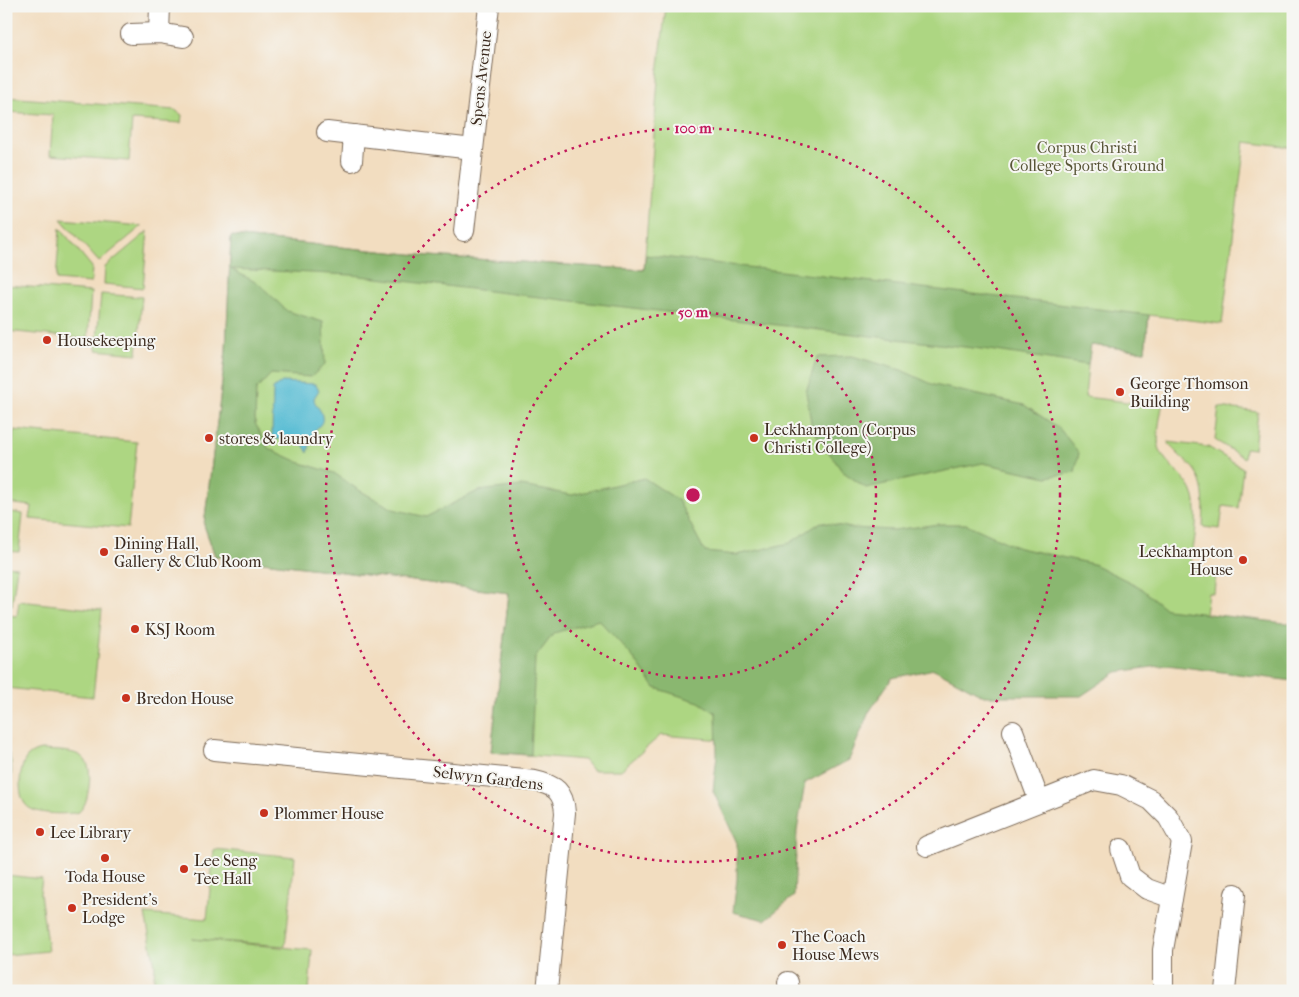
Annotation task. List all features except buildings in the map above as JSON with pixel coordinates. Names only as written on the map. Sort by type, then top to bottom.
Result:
[{"type":"street","points":[[159,33],[160,6]]},
{"type":"street","name":"Spens Avenue","points":[[464,231],[489,6]]},
{"type":"street","points":[[131,34],[159,33],[183,37]]},
{"type":"street","name":"Spens Avenue","points":[[327,132],[473,149]]},
{"type":"street","points":[[352,161],[354,135]]},
{"type":"street","points":[[1013,731],[1039,800]]},
{"type":"street","name":"Selwyn Gardens","points":[[214,750],[535,781],[549,784],[559,790],[564,801],[565,813],[547,991]]},
{"type":"street","points":[[927,846],[1039,800],[1094,780],[1121,785],[1151,800],[1168,817],[1182,842],[1163,950],[1163,991]]},
{"type":"street","points":[[1121,849],[1130,876],[1147,889],[1172,898]]},
{"type":"street","points":[[1225,991],[1235,894]]},
{"type":"green space","name":"Leckhampton (Corpus Christi College)","points":[[666,6],[1293,6],[1293,148],[1245,142],[1222,324],[1149,315],[1145,351],[1090,345],[1085,397],[1144,404],[1145,399],[1163,401],[1158,430],[1159,447],[1166,460],[1187,483],[1196,506],[1195,533],[1190,569],[1216,573],[1214,593],[1208,593],[1205,614],[863,574],[834,749],[661,735],[621,770],[592,770],[584,760],[491,752],[509,593],[215,556],[204,525],[226,351],[231,236],[429,256],[644,270],[659,66]]},
{"type":"green space","points":[[6,97],[175,110],[182,115],[181,123],[132,120],[129,161],[50,155],[53,115],[7,112],[6,123]]},
{"type":"green space","points":[[61,219],[142,226],[99,262]]},
{"type":"green space","points":[[60,228],[92,267],[91,283],[56,280]]},
{"type":"green space","points":[[148,231],[143,288],[104,284],[105,267]]},
{"type":"green space","points":[[231,236],[429,256],[644,270],[646,255],[1149,315],[1145,351],[1091,345],[1088,365],[990,350],[352,275],[231,269],[259,284],[287,311],[323,322],[325,364],[311,377],[271,374],[256,390],[255,423],[268,448],[301,463],[334,473],[357,489],[393,509],[426,517],[478,491],[521,486],[572,495],[644,478],[678,500],[705,552],[737,555],[790,543],[821,522],[851,528],[894,530],[939,524],[966,524],[1019,548],[1093,564],[1138,586],[1166,609],[1293,624],[1293,681],[1167,665],[1117,672],[1081,696],[984,696],[934,669],[892,678],[869,712],[849,760],[805,783],[797,831],[794,896],[765,920],[733,912],[737,879],[737,843],[713,791],[717,755],[716,713],[699,702],[655,688],[632,656],[599,620],[554,633],[535,658],[531,755],[491,752],[509,593],[215,556],[204,525],[226,351]]},
{"type":"green space","points":[[6,285],[91,292],[88,339],[6,331]]},
{"type":"green space","points":[[101,294],[142,297],[137,354],[96,350]]},
{"type":"green space","points":[[852,356],[901,370],[934,385],[1024,405],[1059,428],[1079,453],[1075,472],[1047,477],[983,463],[866,488],[842,471],[812,428],[806,392],[817,357]]},
{"type":"green space","points":[[1219,407],[1258,412],[1254,449],[1245,448],[1244,458],[1215,440]]},
{"type":"green space","points":[[14,430],[137,442],[128,528],[30,519],[32,506],[6,503]]},
{"type":"green space","points":[[1168,442],[1208,447],[1243,468],[1238,508],[1223,506],[1220,529],[1203,527],[1203,496],[1200,482],[1193,468]]},
{"type":"green space","points":[[6,511],[23,514],[19,552],[6,551]]},
{"type":"green space","points":[[6,566],[17,567],[12,605],[6,604]]},
{"type":"green space","points":[[19,601],[102,610],[93,697],[6,688],[6,615],[17,616]]},
{"type":"green space","points":[[6,750],[11,760],[12,772],[6,795]]},
{"type":"green space","points":[[41,750],[71,752],[84,759],[88,765],[90,774],[87,798],[79,812],[59,814],[43,812],[36,811],[26,805],[20,788],[22,767],[27,757]]},
{"type":"green space","points":[[214,849],[295,857],[285,946],[192,939],[312,950],[309,991],[153,991],[155,965],[145,914],[207,919]]},
{"type":"green space","points":[[6,875],[42,879],[40,893],[48,951],[6,955]]},
{"type":"water","points":[[282,382],[315,384],[319,390],[314,398],[321,413],[322,421],[312,435],[308,453],[299,437],[289,441],[272,438],[273,389]]},
{"type":"place","name":"Housekeeping","points":[[47,340]]},
{"type":"place","name":"George Thomson Building","points":[[1120,392]]},
{"type":"place","name":"stores & laundry","points":[[209,438]]},
{"type":"place","name":"Leckhampton (Corpus Christi College)","points":[[754,438]]},
{"type":"place","name":"Dining Hall, Gallery & Club Room","points":[[104,552]]},
{"type":"place","name":"Leckhampton House","points":[[1243,560]]},
{"type":"place","name":"KSJ Room","points":[[135,629]]},
{"type":"place","name":"Bredon House","points":[[126,698]]},
{"type":"place","name":"Plommer House","points":[[264,813]]},
{"type":"place","name":"Lee Library","points":[[40,832]]},
{"type":"place","name":"Toda House","points":[[105,858]]},
{"type":"place","name":"Lee Seng Tee Hall","points":[[184,869]]},
{"type":"place","name":"President's Lodge","points":[[72,908]]},
{"type":"place","name":"The Coach House Mews","points":[[782,945]]},
{"type":"park label","name":"Corpus Christi College Sports Ground","points":[[1087,156]]}]
